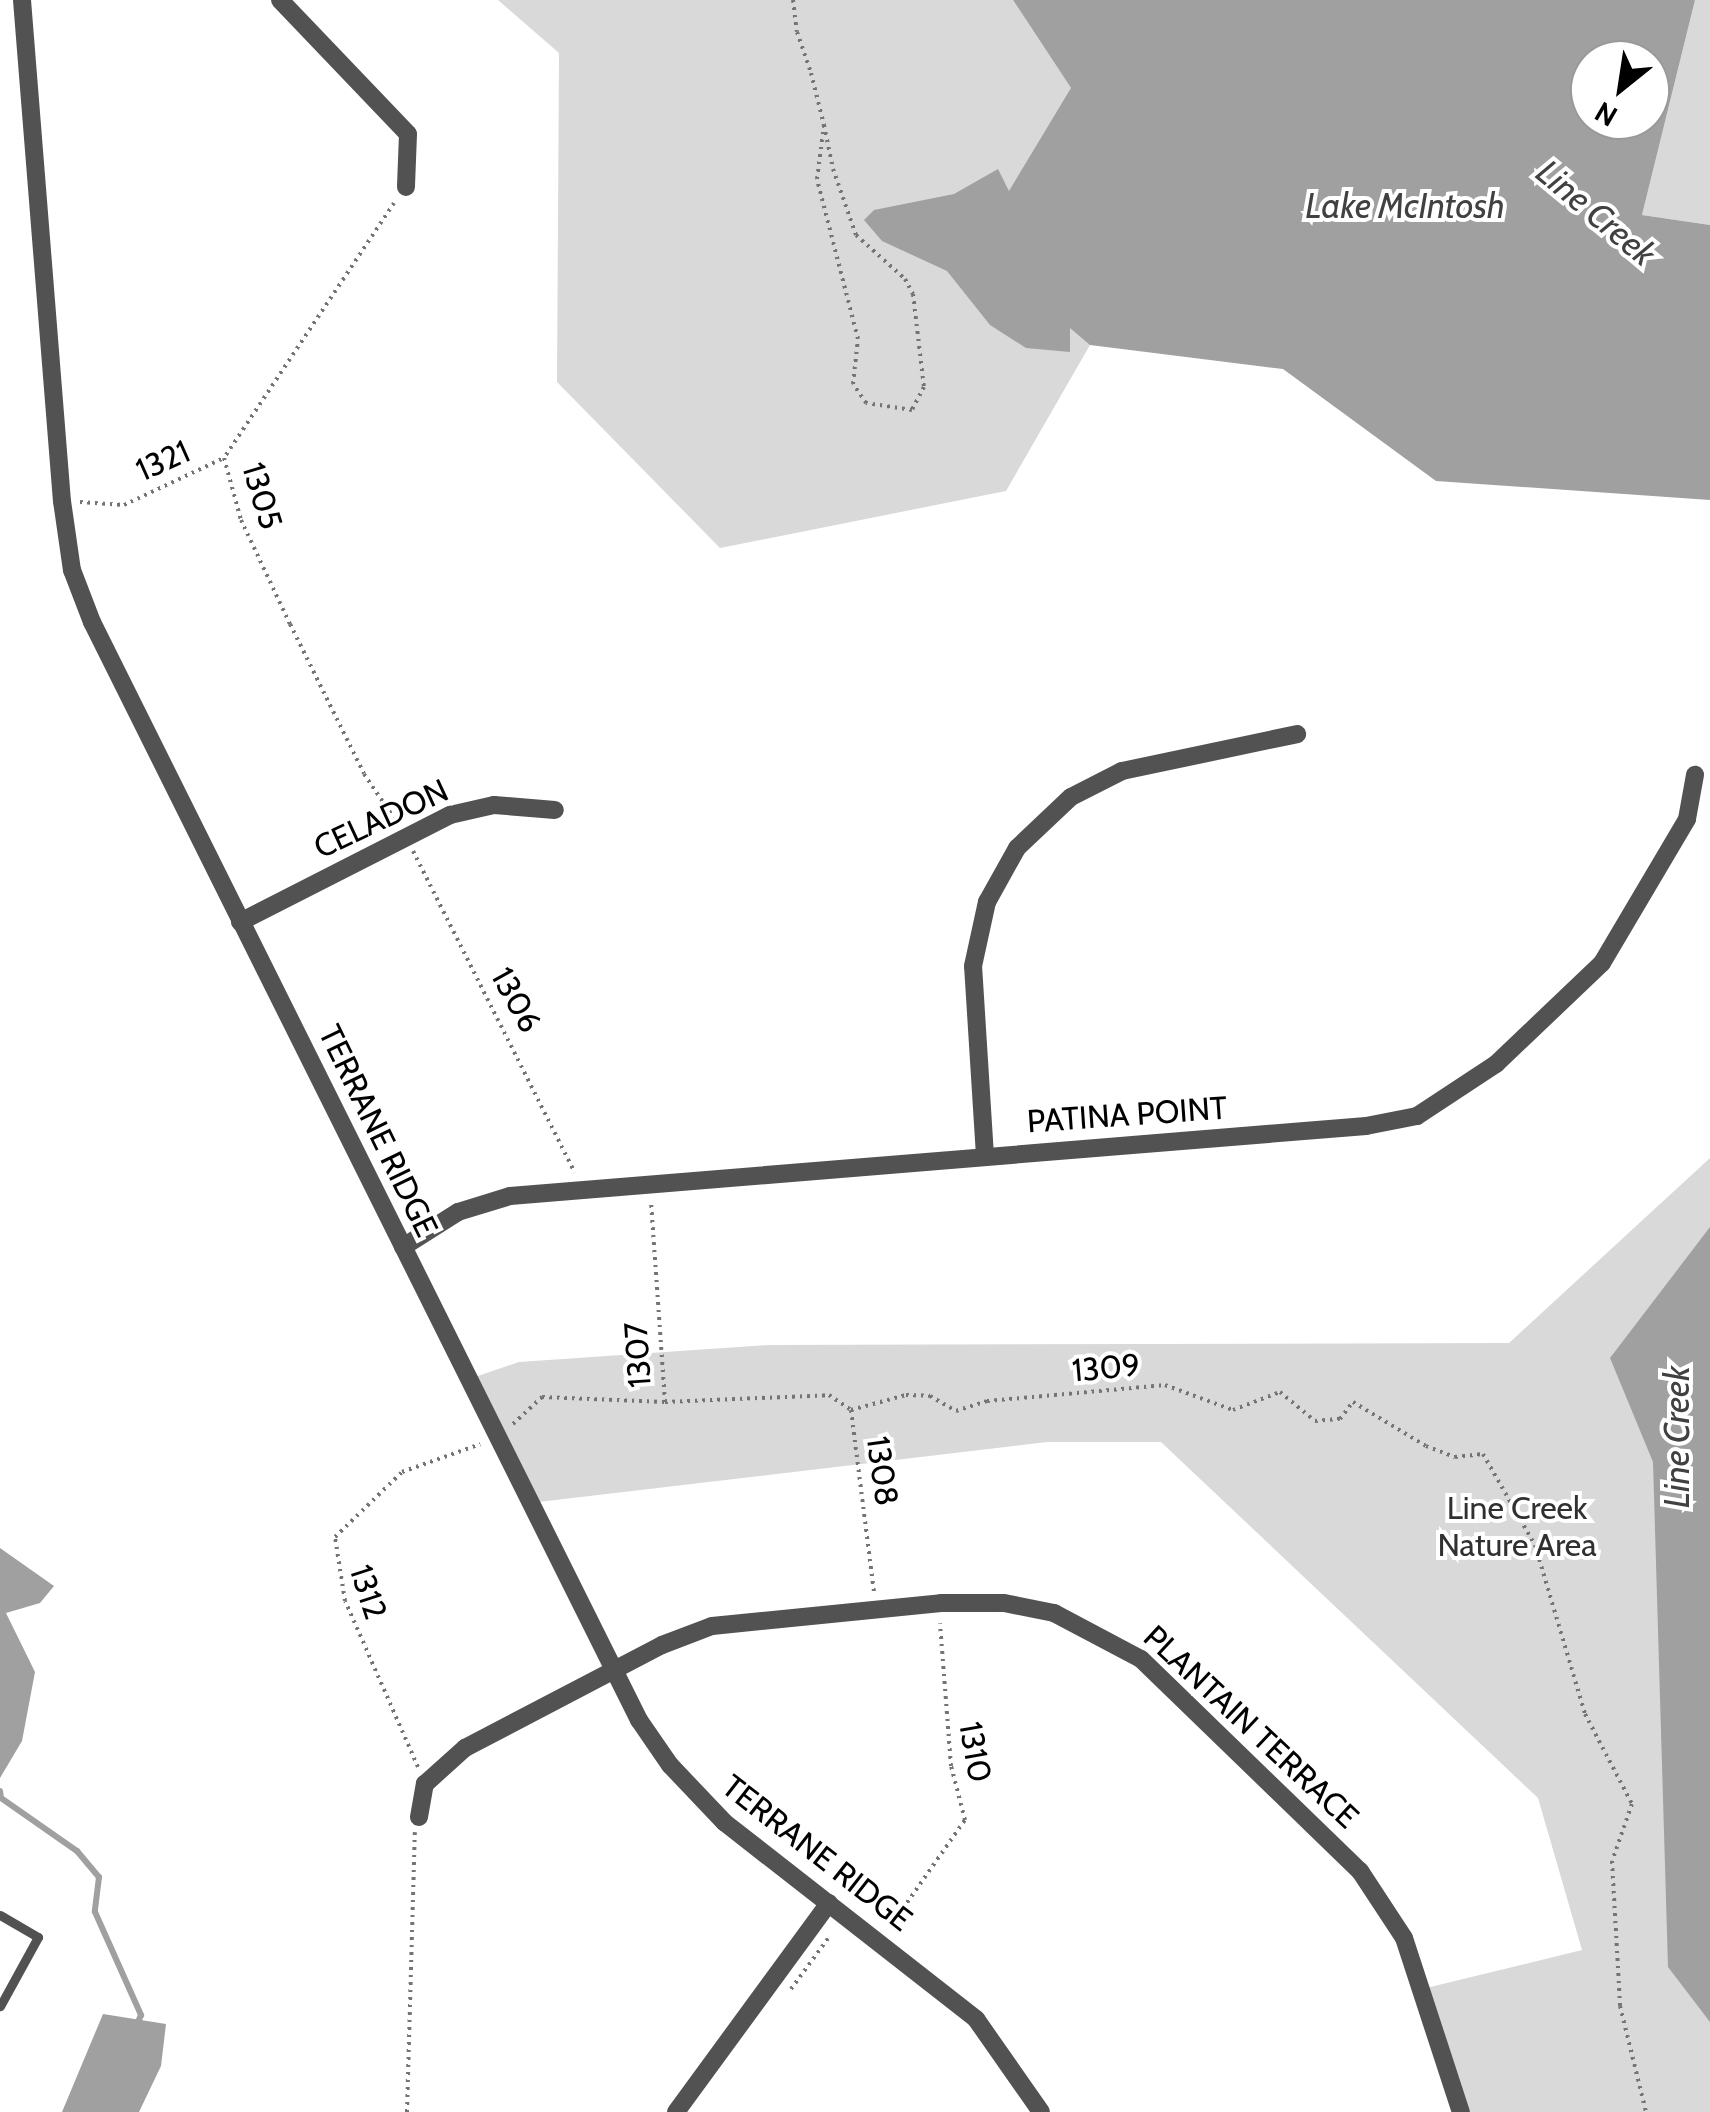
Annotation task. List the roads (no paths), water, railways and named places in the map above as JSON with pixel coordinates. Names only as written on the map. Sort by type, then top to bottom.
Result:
[{"type":"street","name":"TERRANE RIDGE","points":[[22,0],[62,501],[72,570],[92,622],[498,1436],[610,1670],[695,1796],[976,2019],[1042,2112]]},
{"type":"street","points":[[280,0],[408,134],[406,187]]},
{"type":"street","points":[[985,1156],[973,966],[987,902],[1017,848],[1071,796],[1122,771],[1297,734]]},
{"type":"street","name":"PATINA POINT","points":[[403,1246],[477,1203],[580,1188],[1366,1126],[1417,1116],[1460,1093],[1602,962],[1687,819],[1695,775]]},
{"type":"street","name":"CELADON","points":[[240,922],[450,814],[494,805],[555,810]]},
{"type":"street","name":"PLANTAIN TERRACE","points":[[419,1817],[424,1784],[465,1748],[610,1670],[712,1626],[941,1603],[1025,1605],[1104,1634],[1172,1686],[1360,1871],[1404,1938],[1461,2112]]},
{"type":"street","points":[[676,2112],[828,1904]]},
{"type":"lane","points":[[0,1914],[38,1937],[0,2006]]},
{"type":"water","name":"Lake McIntosh","points":[[1013,0],[1695,0],[1670,101],[1670,40],[1570,40],[1570,140],[1660,140],[1642,215],[1710,225],[1710,500],[1436,481],[1283,369],[1090,345],[1070,328],[1070,352],[1026,348],[990,325],[947,271],[882,241],[864,220],[874,210],[954,194],[998,169],[1009,191],[1071,88]]},
{"type":"water","name":"Line Creek","points":[[1710,1227],[1710,2022],[1668,1967],[1653,1462],[1610,1358]]},
{"type":"water","points":[[0,1548],[54,1586],[40,1603],[6,1613],[35,1672],[22,1741],[0,1778]]},
{"type":"water","points":[[103,2014],[166,2024],[161,2066],[139,2112],[62,2112]]},
{"type":"waterway","points":[[0,1791],[1,1798],[77,1851],[99,1877],[95,1912],[141,2015],[138,2022]]},
{"type":"park label","name":"Line Creek Nature Area","points":[[1517,1528]]}]
